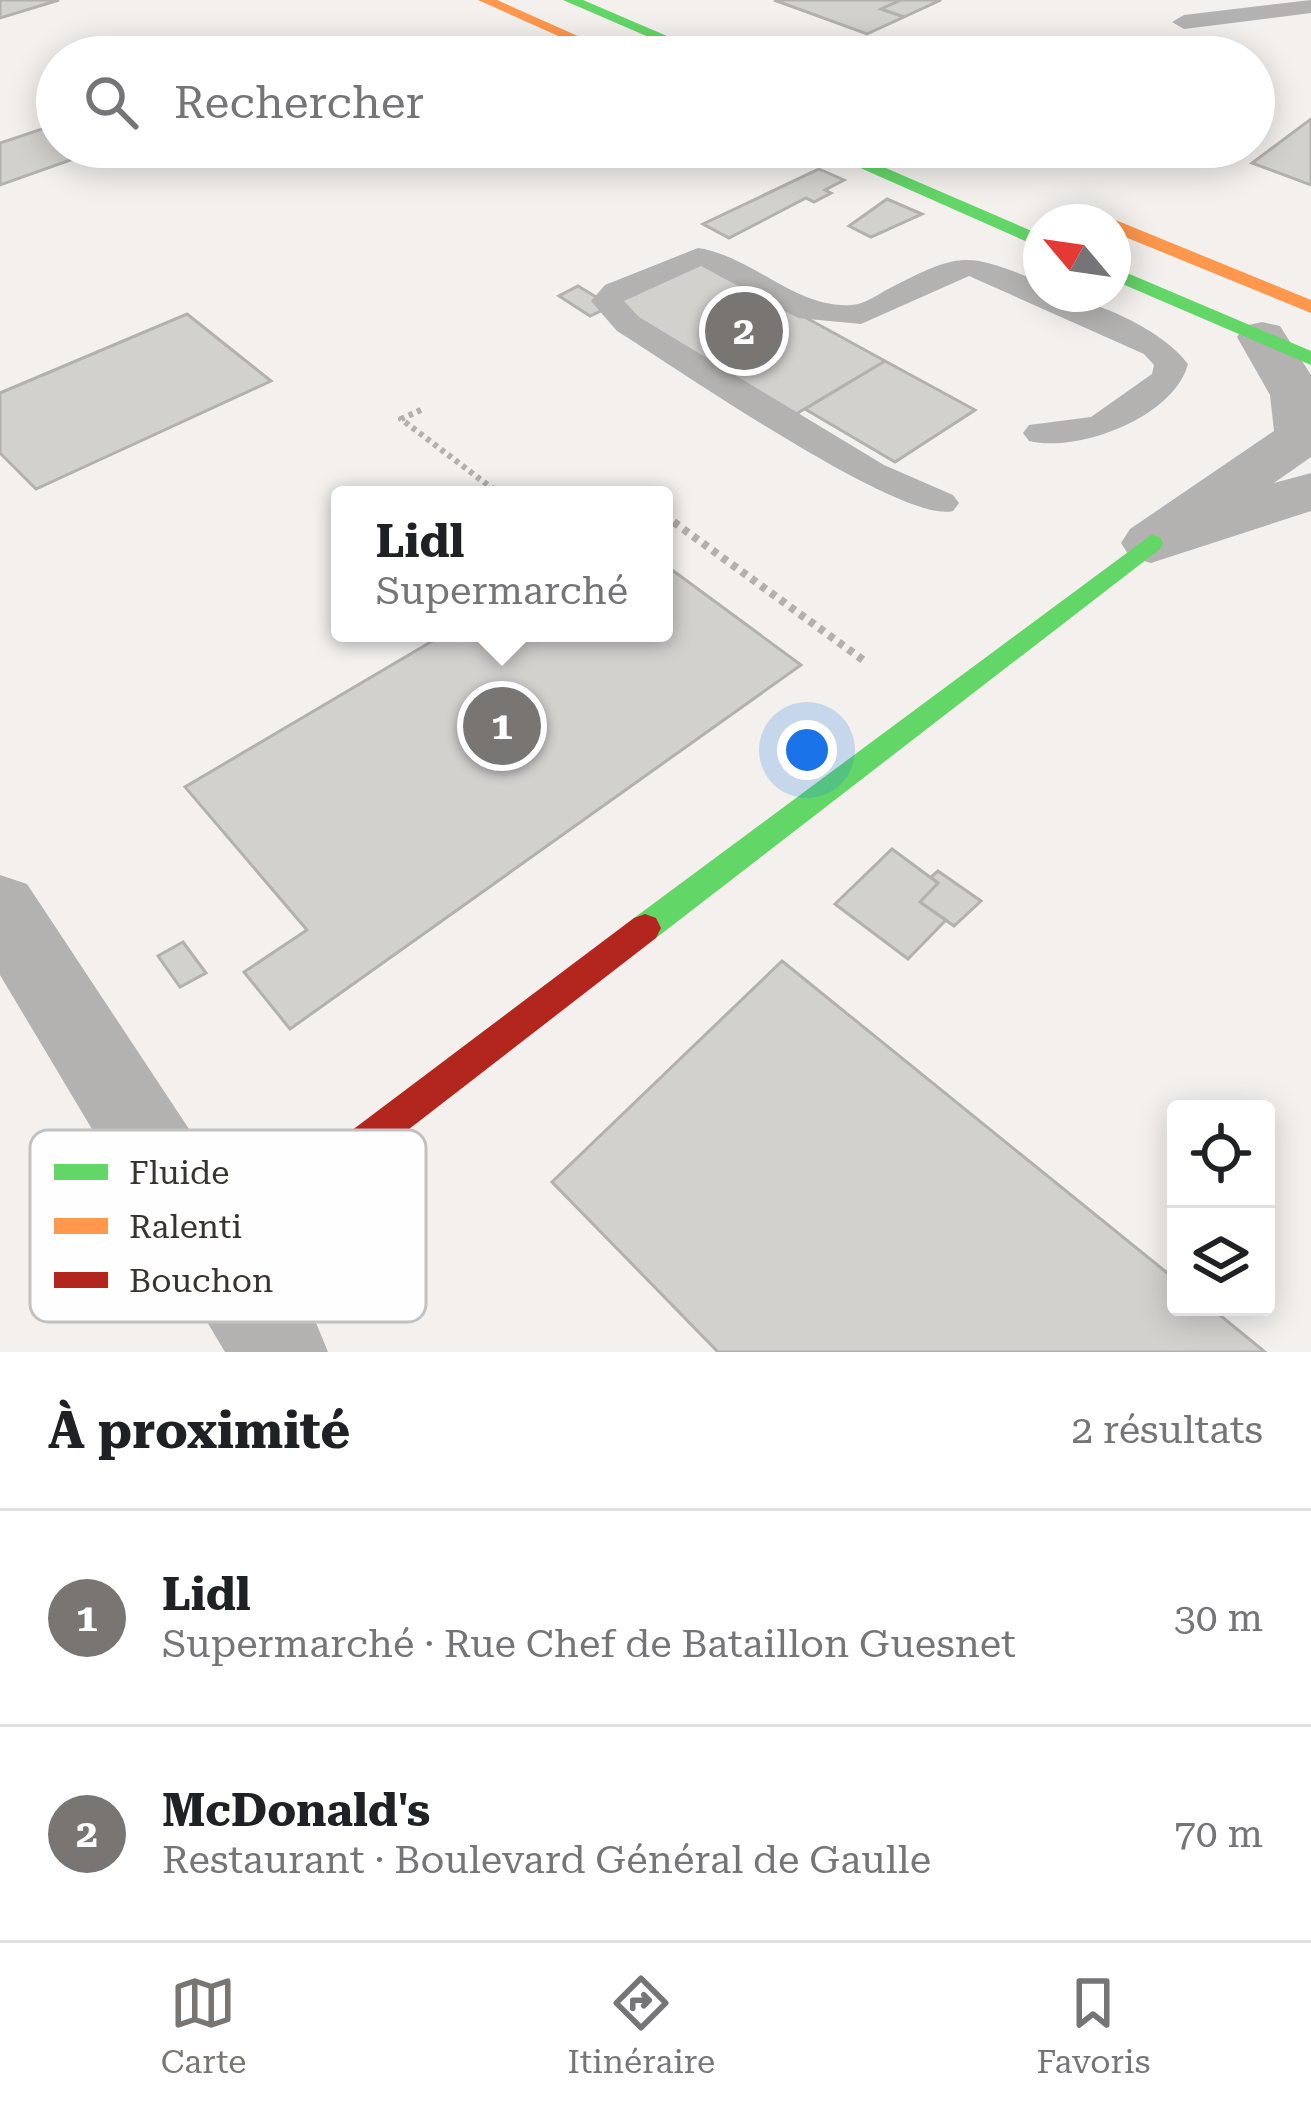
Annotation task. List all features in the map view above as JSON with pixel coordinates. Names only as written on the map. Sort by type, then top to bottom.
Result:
[{"type":"main road","points":[[485,0],[568,36]]},
{"type":"main road","points":[[570,0],[657,36]]},
{"type":"main road","points":[[870,168],[1023,234]]},
{"type":"main road","points":[[1131,232],[1311,307]]},
{"type":"main road","points":[[1131,281],[1286,348]]},
{"type":"main road","points":[[380,1130],[1151,542]]},
{"type":"street","points":[[1151,542],[1308,454],[1286,348]]},
{"type":"street","points":[[0,907],[141,1130]]},
{"type":"street","points":[[262,1322],[280,1352]]},
{"type":"lane","points":[[1184,22],[1311,6]]},
{"type":"lane","points":[[940,503],[871,473],[628,323],[607,302],[616,292],[698,256],[718,260],[809,311],[860,315],[948,270],[973,266],[1023,286]]},
{"type":"lane","points":[[1041,433],[1100,428],[1167,380],[1171,364],[1156,347],[1081,312]]},
{"type":"path","points":[[421,410],[401,419],[489,486]]},
{"type":"path","points":[[673,521],[863,660]]},
{"type":"building","points":[[0,0],[59,0],[0,18]]},
{"type":"building","points":[[774,0],[901,0],[881,9],[904,17],[867,34]]},
{"type":"building","points":[[901,0],[941,0],[904,17],[881,9]]},
{"type":"building","points":[[1311,119],[1311,185],[1265,168],[1275,168],[1275,146]]},
{"type":"building","points":[[36,131],[36,168],[48,168],[0,185],[0,143]]},
{"type":"building","points":[[819,169],[844,180],[814,202],[806,198],[729,238],[703,224]]},
{"type":"building","points":[[887,199],[922,214],[871,237],[849,226]]},
{"type":"building","points":[[697,258],[885,361],[796,414],[608,302]]},
{"type":"building","points":[[578,286],[611,306],[590,316],[559,296]]},
{"type":"building","points":[[187,314],[271,381],[36,489],[0,453],[0,393]]},
{"type":"building","points":[[885,361],[975,410],[895,462],[805,409]]},
{"type":"building","points":[[673,571],[801,665],[290,1029],[244,972],[307,930],[185,787],[431,642],[673,642]]},
{"type":"building","points":[[892,849],[938,883],[920,902],[946,920],[908,959],[835,904]]},
{"type":"building","points":[[938,871],[981,901],[954,926],[920,902],[938,883],[931,877]]},
{"type":"building","points":[[183,942],[206,973],[180,987],[158,956]]},
{"type":"building","points":[[782,961],[1167,1273],[1167,1316],[1221,1316],[1265,1352],[718,1352],[552,1182]]},
{"type":"traffic: fast","points":[[570,0],[657,36]]},
{"type":"traffic: fast","points":[[870,168],[1023,234]]},
{"type":"traffic: fast","points":[[1131,281],[1311,359]]},
{"type":"traffic: fast","points":[[645,928],[1151,543]]},
{"type":"traffic: slow","points":[[485,0],[569,36]]},
{"type":"traffic: slow","points":[[1131,232],[1311,307]]},
{"type":"traffic: jam","points":[[380,1130],[645,928]]},
{"type":"place","name":"McDonald's","points":[[744,331]]},
{"type":"place","name":"Lidl","points":[[502,726]]}]
